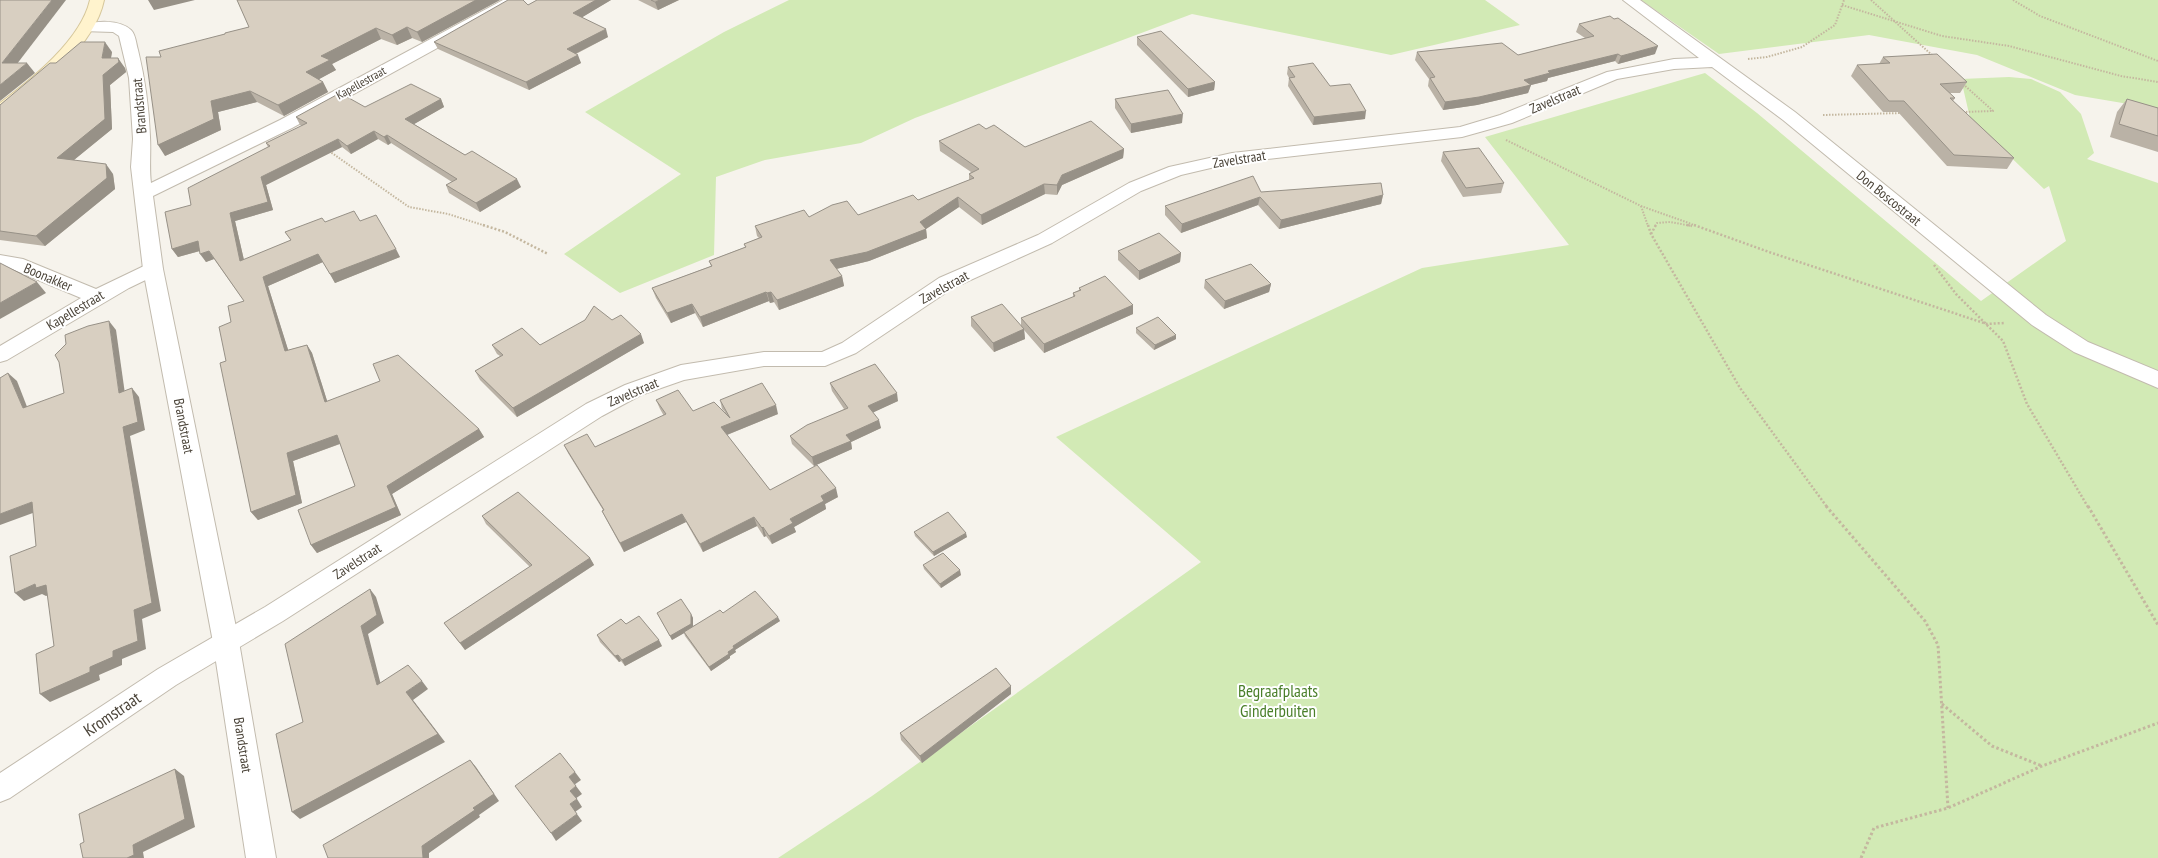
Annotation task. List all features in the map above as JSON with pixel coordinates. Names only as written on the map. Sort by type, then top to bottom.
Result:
[{"type":"main road","points":[[0,111],[34,83],[87,28],[95,11],[97,0]]},
{"type":"street","name":"Kapellestraat","points":[[143,194],[286,124],[514,0]]},
{"type":"street","name":"Don Boscostraat","points":[[1630,0],[1789,116],[2039,320],[2081,347],[2158,380]]},
{"type":"street","name":"Brandstraat","points":[[87,28],[117,27],[126,34],[137,78],[142,139],[140,167],[153,270],[226,642],[261,858]]},
{"type":"street","name":"Zavelstraat","points":[[226,642],[274,614],[594,410],[633,390],[681,373],[764,359],[825,359],[849,348],[946,283],[1045,240],[1135,187],[1175,171],[1232,158],[1462,132],[1481,128],[1541,106],[1613,75],[1674,64],[1716,62]]},
{"type":"street","name":"Boonakker","points":[[0,260],[16,264],[96,298]]},
{"type":"street","name":"Kapellestraat","points":[[0,355],[122,283],[153,270]]},
{"type":"street","name":"Kromstraat","points":[[0,789],[167,677],[226,642]]},
{"type":"path","points":[[1716,62],[1767,57],[1802,47],[1836,25],[1844,0]]},
{"type":"path","points":[[1871,0],[1934,58]]},
{"type":"path","points":[[2013,0],[2040,16],[2158,61]]},
{"type":"path","points":[[1842,5],[1942,36],[2009,46],[2120,76],[2158,82]]},
{"type":"path","points":[[1958,79],[1993,111],[1962,112]]},
{"type":"path","points":[[1789,116],[1907,113]]},
{"type":"path","points":[[1481,128],[1642,206],[1769,252],[1987,324]]},
{"type":"path","points":[[324,147],[409,207],[448,214],[505,232],[548,254]]},
{"type":"path","points":[[1642,206],[1651,234],[1740,388],[1825,505],[1925,621],[1938,645],[1948,808]]},
{"type":"path","points":[[1651,234],[1658,223],[1670,222],[1699,227]]},
{"type":"path","points":[[1933,265],[1956,294],[2003,341],[2027,404],[2158,625]]},
{"type":"path","points":[[1941,704],[1992,746],[2042,766]]},
{"type":"path","points":[[1861,858],[1874,828],[1948,808],[2042,766],[2158,723]]},
{"type":"green space","points":[[789,0],[1485,0],[1520,25],[1391,55],[1192,14],[915,118],[861,143],[765,160],[716,177],[714,255],[620,293],[564,254],[681,174],[585,112],[724,32]]},
{"type":"green space","points":[[1641,0],[2158,0],[2158,109],[2075,95],[1977,55],[1869,35],[1719,54]]},
{"type":"green space","name":"Begraafplaats Ginderbuiten","points":[[1705,73],[1757,113],[1981,301],[2066,241],[2049,186],[2044,189],[1970,118],[1961,79],[2009,77],[2031,79],[2060,92],[2081,114],[2094,153],[2087,159],[2158,183],[2158,858],[778,858],[872,796],[1201,562],[1056,437],[1422,268],[1569,245],[1485,137]]},
{"type":"building","points":[[0,0],[52,0],[2,63],[27,63],[0,85]]},
{"type":"building","points":[[237,0],[476,0],[417,32],[407,27],[392,35],[376,28],[321,56],[330,60],[306,72],[323,82],[278,105],[250,91],[211,101],[214,119],[158,145],[146,57],[161,57],[159,51],[249,27]]},
{"type":"building","points":[[508,0],[523,0],[528,5],[537,0],[596,0],[573,13],[606,29],[567,49],[578,55],[526,82],[434,42]]},
{"type":"building","points":[[1610,16],[1614,19],[1618,18],[1658,46],[1621,56],[1618,54],[1548,71],[1550,73],[1524,80],[1531,85],[1479,97],[1445,102],[1430,78],[1435,77],[1417,52],[1502,43],[1518,55],[1594,36],[1579,24]]},
{"type":"building","points":[[1161,31],[1215,82],[1188,89],[1137,37]]},
{"type":"building","points":[[81,42],[105,42],[102,58],[118,58],[119,62],[103,75],[105,119],[57,158],[106,164],[107,178],[36,236],[0,231],[0,105],[50,63],[56,63]]},
{"type":"building","points":[[1937,54],[1967,82],[1940,84],[1955,98],[1950,98],[2014,158],[1954,155],[1904,101],[1889,101],[1857,65],[1890,63],[1883,57]]},
{"type":"building","points":[[1313,63],[1330,86],[1350,84],[1366,111],[1314,117],[1289,78],[1295,77],[1288,67]]},
{"type":"building","points":[[411,84],[441,99],[405,119],[465,155],[472,151],[517,179],[476,203],[446,185],[457,179],[387,135],[384,137],[374,131],[347,146],[338,139],[261,177],[268,202],[230,213],[240,261],[291,240],[285,232],[322,218],[325,222],[354,211],[360,221],[376,215],[396,249],[330,274],[318,254],[263,277],[285,351],[307,345],[325,402],[380,381],[373,364],[398,355],[479,429],[387,486],[396,507],[311,545],[298,510],[355,486],[337,435],[287,453],[296,495],[251,512],[220,363],[226,361],[219,327],[231,322],[228,306],[244,301],[209,251],[200,254],[198,241],[172,249],[165,212],[191,205],[188,188],[270,146],[266,143],[307,123],[296,117],[340,93],[365,107]]},
{"type":"building","points":[[1168,90],[1183,114],[1131,124],[1115,99]]},
{"type":"building","points":[[2127,99],[2158,108],[2158,136],[2119,124]]},
{"type":"building","points":[[1091,121],[1124,149],[1062,175],[1057,185],[1044,184],[981,215],[958,197],[920,222],[926,229],[867,252],[830,260],[842,276],[777,300],[771,292],[766,292],[700,317],[692,304],[667,313],[652,288],[712,266],[709,261],[746,247],[744,244],[762,237],[755,226],[804,210],[809,217],[832,205],[847,201],[858,215],[913,195],[918,200],[974,178],[969,174],[979,169],[939,141],[979,124],[986,129],[994,125],[1025,147]]},
{"type":"building","points":[[1479,148],[1504,183],[1466,188],[1443,152]]},
{"type":"building","points":[[1253,176],[1261,192],[1381,183],[1383,195],[1281,220],[1260,197],[1182,224],[1165,206]]},
{"type":"building","points":[[1159,233],[1181,253],[1139,271],[1118,251]]},
{"type":"building","points":[[0,263],[37,282],[0,303]]},
{"type":"building","points":[[1251,264],[1271,284],[1225,301],[1205,280]]},
{"type":"building","points":[[1105,276],[1133,305],[1044,344],[1021,318],[1075,296],[1073,293],[1081,290],[1079,288]]},
{"type":"building","points":[[1002,304],[1024,329],[993,343],[971,317]]},
{"type":"building","points":[[594,306],[612,320],[621,315],[641,334],[513,408],[475,371],[503,355],[492,345],[522,328],[540,345],[585,320]]},
{"type":"building","points":[[1158,317],[1176,335],[1155,345],[1136,328]]},
{"type":"building","points":[[109,321],[119,393],[132,388],[138,422],[123,427],[152,603],[134,610],[138,641],[113,651],[113,657],[90,667],[90,672],[40,694],[36,654],[54,646],[46,585],[36,588],[35,584],[15,593],[10,556],[36,546],[32,502],[0,514],[0,378],[8,373],[23,408],[64,393],[59,362],[55,355],[66,344],[65,335],[88,326]]},
{"type":"building","points":[[875,364],[897,393],[868,406],[879,420],[846,435],[851,441],[812,457],[790,436],[807,425],[848,408],[830,383]]},
{"type":"building","points":[[762,383],[776,405],[721,427],[770,490],[817,465],[836,488],[821,496],[824,501],[790,519],[793,523],[769,536],[754,517],[700,544],[682,514],[620,543],[602,511],[604,510],[564,445],[587,434],[595,447],[666,414],[656,400],[678,390],[693,411],[714,402],[730,418],[720,400]]},
{"type":"building","points":[[518,492],[590,558],[460,643],[444,623],[532,565],[482,516]]},
{"type":"building","points":[[948,512],[966,533],[933,552],[914,532]]},
{"type":"building","points":[[943,553],[960,570],[940,584],[923,565]]},
{"type":"building","points":[[370,589],[377,615],[361,626],[377,685],[408,665],[422,681],[406,692],[438,734],[292,812],[276,734],[303,722],[285,644]]},
{"type":"building","points":[[755,591],[778,617],[733,646],[734,648],[728,652],[729,654],[709,667],[684,632],[720,610],[723,613]]},
{"type":"building","points":[[681,599],[691,614],[691,624],[670,636],[657,613]]},
{"type":"building","points":[[639,616],[659,640],[622,660],[618,655],[615,656],[597,635],[621,619],[626,624]]},
{"type":"building","points":[[996,668],[1011,686],[920,756],[900,733]]},
{"type":"building","points":[[560,753],[575,772],[569,777],[576,786],[570,791],[577,799],[570,804],[577,814],[551,833],[515,786]]},
{"type":"building","points":[[470,760],[494,794],[473,808],[475,810],[422,846],[423,858],[328,858],[323,845]]},
{"type":"building","points":[[175,769],[185,819],[133,845],[134,855],[127,858],[83,858],[80,844],[84,842],[79,814]]}]
